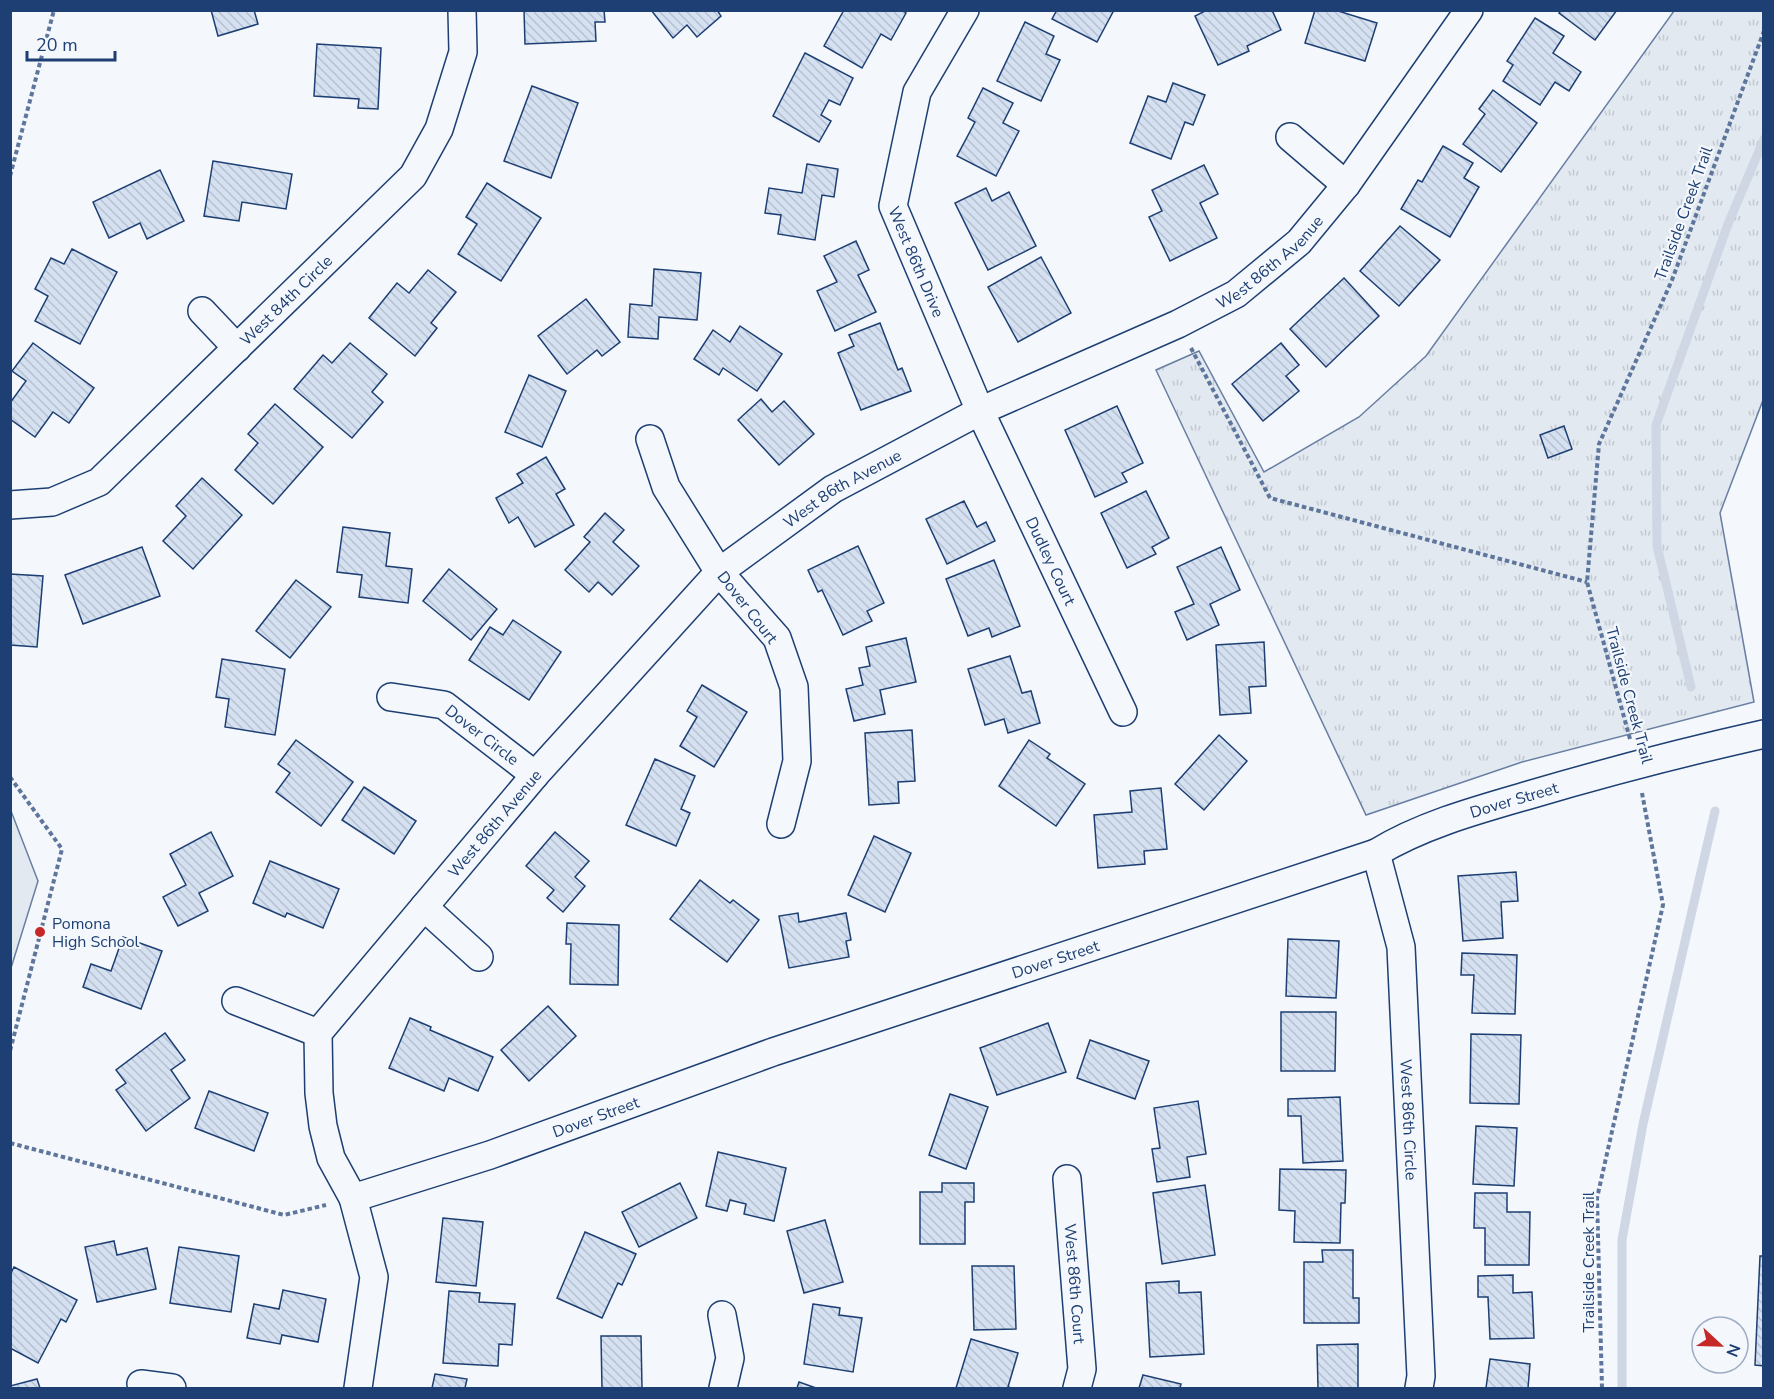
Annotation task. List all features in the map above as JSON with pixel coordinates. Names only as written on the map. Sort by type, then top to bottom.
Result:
[{"type":"street","name":"West 84th Circle","points":[[10,505],[52,502],[99,482],[413,176],[439,129],[464,52],[462,10]]},
{"type":"street","name":"West 86th Drive","points":[[965,10],[917,92],[893,206],[980,411]]},
{"type":"street","name":"West 86th Avenue","points":[[318,1033],[535,775],[719,572],[833,489],[980,411],[1178,324],[1236,294],[1299,242],[1346,185],[1469,10]]},
{"type":"street","points":[[1290,137],[1346,185]]},
{"type":"street","points":[[202,311],[237,348]]},
{"type":"street","name":"Dudley Court","points":[[980,411],[1123,712]]},
{"type":"street","name":"Dover Court","points":[[650,439],[666,488],[719,572],[777,638],[794,687],[797,761],[781,824]]},
{"type":"street","name":"Dover Circle","points":[[391,698],[444,705],[535,775]]},
{"type":"street","name":"Dover Street","points":[[353,1198],[490,1155],[773,1052],[1376,853],[1396,840],[1478,809],[1636,763],[1764,734]]},
{"type":"street","name":"West 86th Circle","points":[[1376,853],[1401,947],[1421,1376],[1419,1389]]},
{"type":"street","points":[[424,908],[479,957]]},
{"type":"street","points":[[236,1001],[318,1033],[319,1093],[323,1126],[331,1158],[353,1198],[374,1277],[358,1389]]},
{"type":"street","name":"West 86th Court","points":[[1067,1179],[1082,1369],[1077,1389]]},
{"type":"street","points":[[722,1316],[730,1358],[723,1389]]},
{"type":"street","points":[[141,1384],[171,1389]]},
{"type":"path","points":[[10,176],[54,10]]},
{"type":"path","name":"Trailside Creek Trail","points":[[1602,1389],[1597,1198],[1663,905],[1636,763],[1587,582],[1599,444],[1672,280],[1764,31]]},
{"type":"path","points":[[1178,324],[1270,498],[1587,582]]},
{"type":"path","points":[[10,777],[62,849],[10,1051]]},
{"type":"path","points":[[10,1143],[284,1215],[353,1198]]},
{"type":"green space","points":[[1674,11],[1763,11],[1763,400],[1720,513],[1754,702],[1522,762],[1366,815],[1156,370],[1199,351],[1264,472],[1359,417],[1426,356]]},
{"type":"green space","points":[[11,811],[38,881],[11,968]]},
{"type":"building","points":[[211,10],[254,10],[258,24],[218,36]]},
{"type":"building","points":[[524,10],[604,10],[605,22],[595,22],[596,41],[525,44]]},
{"type":"building","points":[[651,10],[717,10],[721,16],[697,37],[687,25],[673,38]]},
{"type":"building","points":[[844,10],[902,10],[906,13],[891,40],[881,34],[862,68],[824,46]]},
{"type":"building","points":[[1057,10],[1114,10],[1097,42],[1052,19]]},
{"type":"building","points":[[1207,10],[1272,10],[1281,30],[1247,46],[1249,51],[1218,65],[1195,16]]},
{"type":"building","points":[[1315,10],[1335,10],[1377,23],[1365,61],[1305,43]]},
{"type":"building","points":[[1561,10],[1617,10],[1595,40],[1559,13]]},
{"type":"building","points":[[1535,18],[1564,36],[1553,53],[1581,72],[1569,91],[1555,82],[1540,105],[1503,81],[1513,65],[1507,61]]},
{"type":"building","points":[[1025,22],[1054,36],[1046,54],[1060,60],[1041,101],[997,81]]},
{"type":"building","points":[[317,44],[381,48],[378,109],[358,108],[359,99],[314,96]]},
{"type":"building","points":[[805,53],[853,78],[840,105],[829,100],[821,115],[831,121],[819,142],[773,116]]},
{"type":"building","points":[[1173,83],[1205,95],[1193,125],[1185,122],[1171,159],[1130,143],[1148,96],[1166,102]]},
{"type":"building","points":[[532,86],[578,103],[551,178],[504,161]]},
{"type":"building","points":[[983,88],[1013,103],[1003,123],[1019,131],[996,176],[957,156],[975,122],[968,118]]},
{"type":"building","points":[[1493,90],[1537,123],[1501,172],[1463,144],[1485,114],[1479,109]]},
{"type":"building","points":[[1443,146],[1473,163],[1464,178],[1479,187],[1450,237],[1401,209],[1418,180],[1422,182]]},
{"type":"building","points":[[213,161],[292,174],[286,209],[242,202],[239,221],[204,216]]},
{"type":"building","points":[[807,164],[838,169],[834,197],[822,195],[815,240],[778,234],[781,215],[765,213],[769,188],[802,193]]},
{"type":"building","points":[[1204,165],[1218,194],[1200,203],[1217,238],[1170,261],[1149,217],[1162,211],[1152,190]]},
{"type":"building","points":[[160,170],[184,221],[147,239],[140,223],[109,238],[93,202]]},
{"type":"building","points":[[487,183],[541,218],[501,281],[458,254],[477,224],[466,217]]},
{"type":"building","points":[[986,188],[992,201],[1009,192],[1036,246],[988,270],[955,203]]},
{"type":"building","points":[[1400,226],[1440,260],[1399,306],[1360,271]]},
{"type":"building","points":[[856,241],[869,270],[858,275],[876,312],[835,331],[817,291],[837,282],[824,256]]},
{"type":"building","points":[[72,249],[117,272],[80,344],[35,321],[48,296],[35,289],[51,258],[64,264]]},
{"type":"building","points":[[1041,257],[1071,313],[1018,342],[988,287]]},
{"type":"building","points":[[654,269],[701,273],[697,320],[659,317],[658,339],[628,337],[630,304],[652,306]]},
{"type":"building","points":[[428,270],[456,292],[431,323],[437,328],[415,356],[369,318],[397,283],[409,293]]},
{"type":"building","points":[[1344,278],[1379,316],[1326,367],[1290,329]]},
{"type":"building","points":[[586,299],[620,342],[602,356],[597,350],[567,374],[538,336]]},
{"type":"building","points":[[880,323],[898,370],[902,368],[911,391],[861,410],[838,353],[854,346],[849,335]]},
{"type":"building","points":[[740,326],[782,354],[757,391],[723,368],[719,375],[694,359],[713,330],[730,342]]},
{"type":"building","points":[[33,343],[94,388],[69,423],[53,412],[35,437],[10,419],[10,403],[26,381],[12,371]]},
{"type":"building","points":[[350,343],[387,374],[372,392],[383,402],[352,438],[294,389],[323,355],[332,363]]},
{"type":"building","points":[[1281,343],[1299,365],[1286,376],[1299,391],[1263,421],[1232,384]]},
{"type":"building","points":[[529,375],[566,391],[542,447],[505,432]]},
{"type":"building","points":[[761,399],[772,412],[784,401],[814,434],[779,465],[738,420]]},
{"type":"building","points":[[275,404],[323,447],[273,504],[235,470],[258,443],[248,434]]},
{"type":"building","points":[[1117,406],[1143,463],[1122,473],[1127,482],[1095,497],[1065,430]]},
{"type":"building","points":[[1564,426],[1572,449],[1548,458],[1540,435]]},
{"type":"building","points":[[546,457],[565,489],[556,494],[574,525],[535,547],[518,517],[509,523],[496,498],[523,483],[517,474]]},
{"type":"building","points":[[202,478],[242,515],[193,569],[163,541],[186,516],[176,506]]},
{"type":"building","points":[[1146,491],[1169,538],[1152,547],[1156,554],[1127,568],[1101,513]]},
{"type":"building","points":[[964,501],[977,527],[986,522],[995,541],[947,564],[926,519]]},
{"type":"building","points":[[605,513],[624,530],[613,542],[639,566],[612,595],[598,582],[589,592],[565,570],[590,542],[584,537]]},
{"type":"building","points":[[343,527],[390,533],[386,566],[412,569],[408,603],[359,597],[362,575],[337,572]]},
{"type":"building","points":[[858,546],[884,603],[867,611],[872,621],[843,635],[822,590],[818,592],[808,570]]},
{"type":"building","points":[[142,547],[160,596],[83,624],[65,575]]},
{"type":"building","points":[[1221,547],[1240,590],[1210,604],[1219,625],[1187,640],[1175,612],[1194,604],[1177,567]]},
{"type":"building","points":[[994,560],[1020,626],[992,637],[989,628],[968,636],[946,579]]},
{"type":"building","points":[[449,569],[497,609],[471,640],[423,601]]},
{"type":"building","points":[[10,574],[43,576],[37,647],[10,645]]},
{"type":"building","points":[[296,580],[331,607],[290,658],[256,631]]},
{"type":"building","points":[[513,620],[561,652],[529,700],[469,660],[490,627],[503,635]]},
{"type":"building","points":[[906,638],[916,682],[880,690],[885,714],[854,721],[846,689],[863,685],[859,668],[870,666],[866,647]]},
{"type":"building","points":[[1264,642],[1266,686],[1249,687],[1251,713],[1220,715],[1216,645]]},
{"type":"building","points":[[1010,656],[1022,693],[1031,691],[1040,723],[1008,733],[1004,719],[985,725],[968,669]]},
{"type":"building","points":[[222,659],[285,669],[275,735],[225,727],[229,699],[216,697]]},
{"type":"building","points":[[702,685],[747,712],[714,767],[680,746],[697,717],[687,711]]},
{"type":"building","points":[[912,730],[915,781],[898,782],[899,803],[869,805],[865,733]]},
{"type":"building","points":[[1219,735],[1247,761],[1204,810],[1175,784]]},
{"type":"building","points":[[296,740],[353,782],[321,826],[276,792],[290,773],[278,764]]},
{"type":"building","points":[[1029,740],[1050,754],[1047,758],[1085,784],[1056,826],[999,786]]},
{"type":"building","points":[[655,759],[695,776],[681,809],[690,813],[676,846],[626,825]]},
{"type":"building","points":[[364,787],[416,821],[394,854],[342,820]]},
{"type":"building","points":[[1161,788],[1167,849],[1144,851],[1145,864],[1098,868],[1094,815],[1132,812],[1130,791]]},
{"type":"building","points":[[211,832],[233,876],[199,893],[208,911],[178,926],[163,897],[186,885],[170,854]]},
{"type":"building","points":[[555,832],[589,861],[575,877],[585,886],[563,912],[547,898],[554,890],[526,866]]},
{"type":"building","points":[[874,836],[911,853],[885,912],[848,895]]},
{"type":"building","points":[[270,861],[339,889],[323,928],[287,913],[285,917],[253,903]]},
{"type":"building","points":[[1516,872],[1518,901],[1501,902],[1503,938],[1463,941],[1458,876]]},
{"type":"building","points":[[700,880],[730,903],[733,900],[759,920],[727,962],[670,919]]},
{"type":"building","points":[[798,913],[799,922],[846,913],[851,940],[846,941],[849,957],[789,968],[779,916]]},
{"type":"building","points":[[567,923],[619,925],[618,985],[570,984],[571,944],[566,944]]},
{"type":"building","points":[[123,937],[162,951],[141,1009],[83,987],[91,964],[111,971]]},
{"type":"building","points":[[1288,939],[1339,941],[1336,998],[1286,996]]},
{"type":"building","points":[[1462,953],[1517,955],[1515,1014],[1472,1013],[1474,975],[1461,975]]},
{"type":"building","points":[[548,1006],[576,1036],[529,1081],[501,1050]]},
{"type":"building","points":[[1281,1012],[1336,1012],[1335,1071],[1281,1071]]},
{"type":"building","points":[[410,1018],[431,1027],[430,1030],[493,1057],[478,1091],[449,1078],[444,1091],[389,1068]]},
{"type":"building","points":[[1048,1023],[1066,1072],[997,1095],[980,1048]]},
{"type":"building","points":[[165,1033],[185,1060],[171,1070],[190,1098],[146,1131],[116,1090],[126,1083],[116,1070]]},
{"type":"building","points":[[1471,1034],[1521,1035],[1519,1104],[1470,1103]]},
{"type":"building","points":[[1090,1040],[1149,1061],[1135,1099],[1077,1078]]},
{"type":"building","points":[[209,1091],[268,1113],[254,1151],[195,1128]]},
{"type":"building","points":[[950,1094],[988,1107],[966,1169],[929,1155]]},
{"type":"building","points":[[1340,1097],[1343,1161],[1303,1163],[1301,1116],[1288,1116],[1288,1099]]},
{"type":"building","points":[[1198,1101],[1206,1154],[1187,1157],[1190,1177],[1157,1182],[1152,1149],[1160,1148],[1154,1108]]},
{"type":"building","points":[[1476,1126],[1517,1128],[1514,1186],[1473,1184]]},
{"type":"building","points":[[718,1152],[786,1168],[774,1221],[744,1214],[746,1204],[730,1200],[727,1211],[706,1206]]},
{"type":"building","points":[[1280,1169],[1346,1170],[1345,1203],[1341,1203],[1340,1243],[1294,1242],[1295,1211],[1279,1210]]},
{"type":"building","points":[[680,1183],[697,1218],[639,1247],[622,1212]]},
{"type":"building","points":[[942,1183],[974,1183],[974,1202],[965,1202],[965,1244],[920,1244],[920,1192],[942,1192]]},
{"type":"building","points":[[1205,1185],[1215,1255],[1162,1264],[1153,1193]]},
{"type":"building","points":[[1475,1193],[1507,1193],[1507,1212],[1530,1212],[1529,1265],[1485,1265],[1485,1228],[1474,1228]]},
{"type":"building","points":[[443,1218],[483,1222],[476,1286],[436,1282]]},
{"type":"building","points":[[825,1220],[843,1282],[804,1293],[787,1231]]},
{"type":"building","points":[[585,1232],[636,1254],[622,1285],[618,1283],[602,1318],[557,1298]]},
{"type":"building","points":[[114,1241],[117,1255],[147,1248],[156,1289],[97,1302],[85,1247]]},
{"type":"building","points":[[179,1247],[239,1256],[231,1312],[170,1303]]},
{"type":"building","points":[[1322,1250],[1353,1250],[1353,1298],[1359,1298],[1359,1323],[1304,1323],[1304,1262],[1323,1262]]},
{"type":"building","points":[[1760,1256],[1764,1256],[1764,1366],[1755,1365]]},
{"type":"building","points":[[972,1266],[1014,1266],[1016,1329],[974,1330]]},
{"type":"building","points":[[14,1267],[77,1300],[66,1322],[61,1319],[38,1363],[10,1348],[10,1275]]},
{"type":"building","points":[[1513,1275],[1513,1293],[1532,1292],[1534,1338],[1490,1339],[1488,1297],[1478,1297],[1478,1276]]},
{"type":"building","points":[[1179,1281],[1179,1293],[1201,1292],[1204,1354],[1150,1357],[1146,1283]]},
{"type":"building","points":[[283,1290],[326,1299],[318,1342],[282,1335],[280,1344],[247,1338],[254,1304],[279,1309]]},
{"type":"building","points":[[449,1291],[480,1293],[479,1302],[515,1304],[512,1345],[499,1344],[498,1366],[443,1363]]},
{"type":"building","points":[[813,1304],[840,1308],[839,1315],[862,1318],[853,1372],[804,1364]]},
{"type":"building","points":[[601,1336],[641,1336],[642,1388],[602,1388]]},
{"type":"building","points":[[971,1339],[1018,1353],[1008,1387],[1012,1388],[956,1388]]},
{"type":"building","points":[[1358,1344],[1358,1388],[1318,1388],[1317,1345]]},
{"type":"building","points":[[1490,1359],[1530,1364],[1528,1388],[1486,1388]]},
{"type":"building","points":[[435,1374],[467,1379],[465,1388],[432,1388]]},
{"type":"building","points":[[1143,1375],[1181,1384],[1180,1388],[1139,1388]]},
{"type":"building","points":[[37,1379],[40,1388],[10,1388],[10,1386]]},
{"type":"building","points":[[799,1382],[816,1388],[797,1388]]},
{"type":"waterway","points":[[1691,687],[1657,546],[1656,425],[1728,224],[1764,139]]},
{"type":"waterway","points":[[1622,1388],[1622,1240],[1643,1124],[1715,811]]},
{"type":"place","name":"Pomona High School","points":[[40,932]]}]
